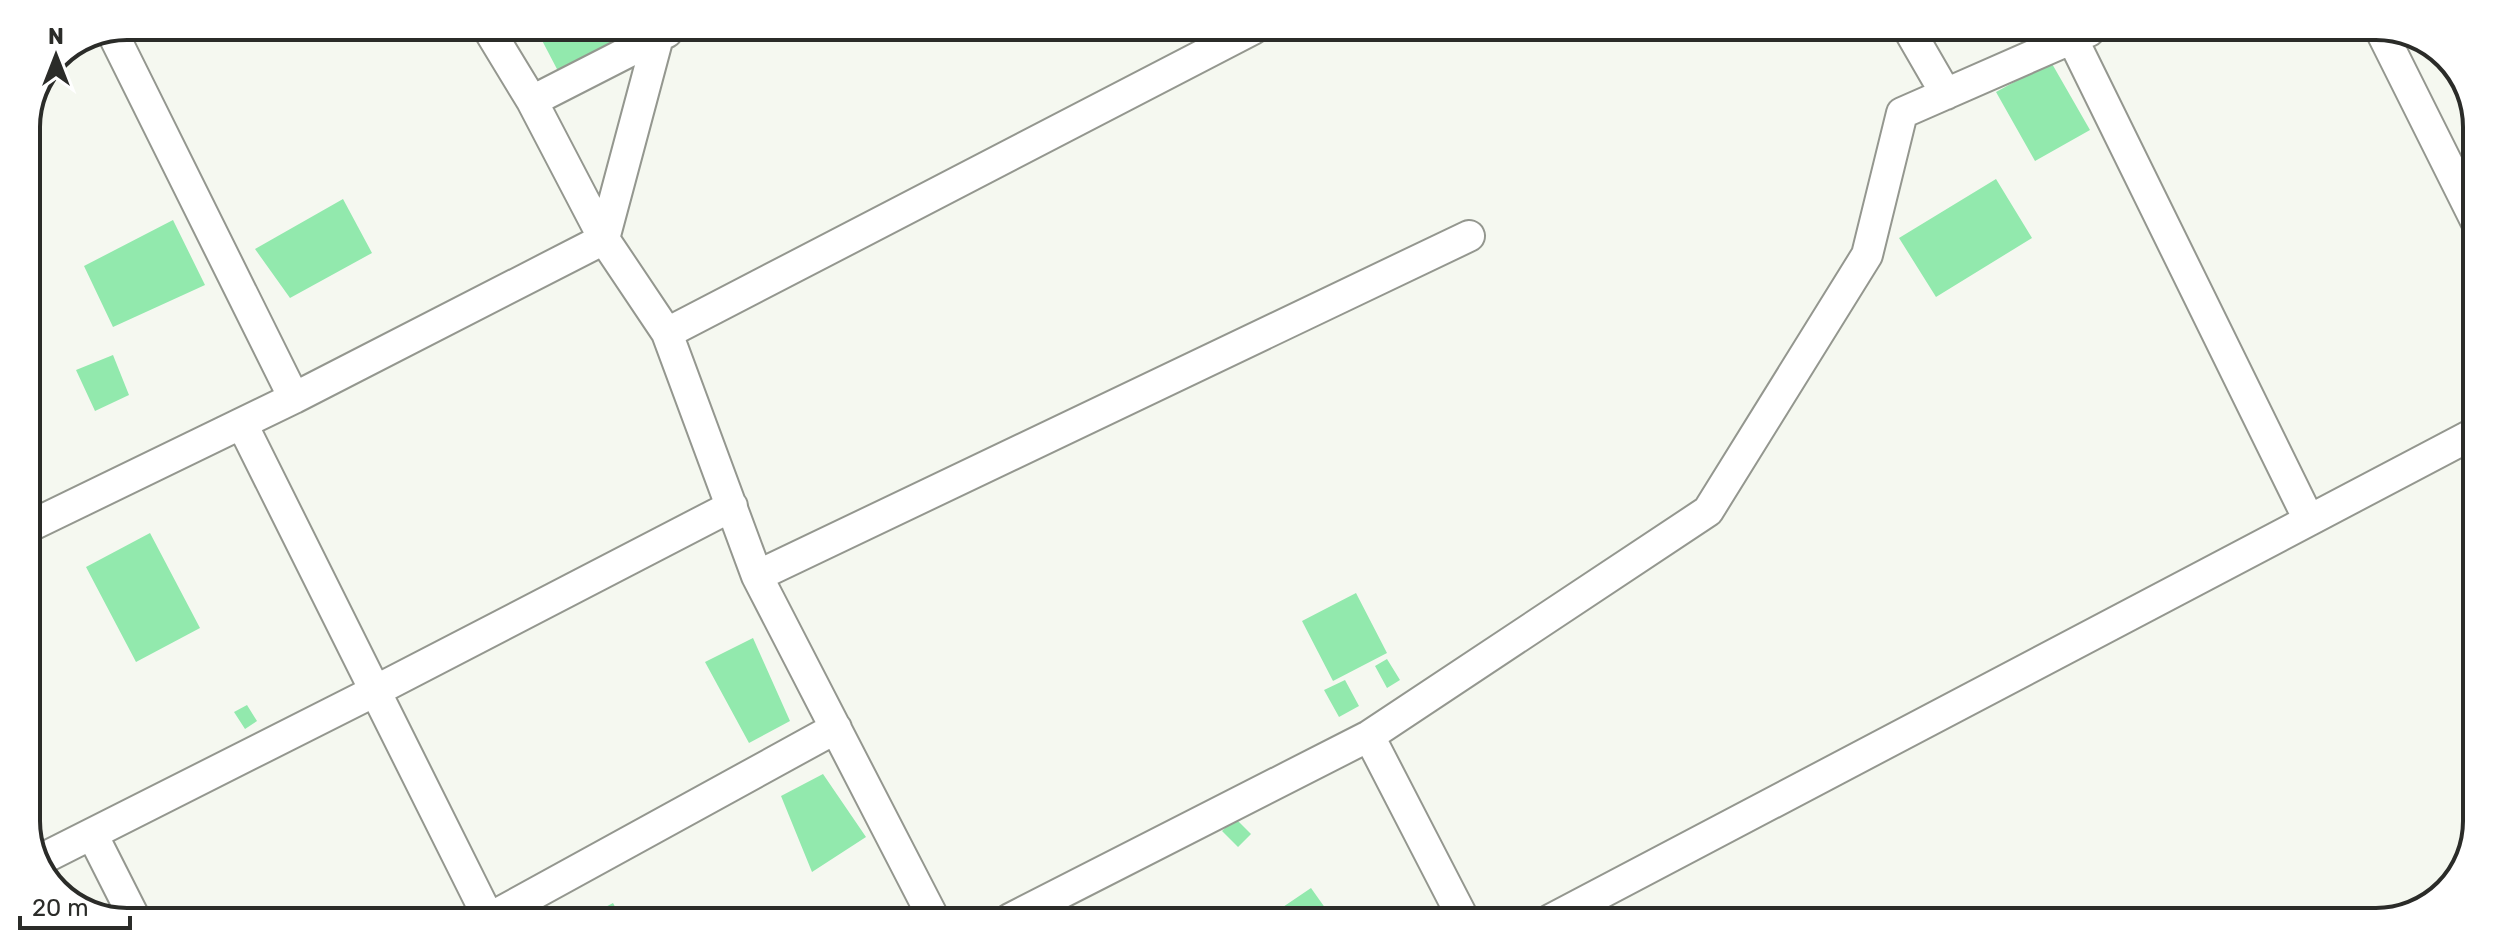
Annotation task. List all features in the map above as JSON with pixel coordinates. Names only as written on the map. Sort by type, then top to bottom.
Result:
[{"type":"street","points":[[495,40],[532,101],[604,239],[667,333],[757,576],[928,908]]},
{"type":"street","points":[[532,101],[651,40]]},
{"type":"street","points":[[40,521],[294,398],[604,239],[665,40]]},
{"type":"street","points":[[667,333],[1232,40]]},
{"type":"street","points":[[1915,40],[1946,94]]},
{"type":"street","points":[[1032,908],[1369,736],[1708,511],[1867,255],[1902,113],[2067,40]]},
{"type":"street","points":[[2083,40],[2309,520]]},
{"type":"street","points":[[117,41],[294,398]]},
{"type":"street","points":[[2386,41],[2463,195]]},
{"type":"street","points":[[757,576],[1469,236]]},
{"type":"street","points":[[242,424],[485,908]]},
{"type":"street","points":[[1573,908],[2463,439]]},
{"type":"street","points":[[48,856],[732,506]]},
{"type":"street","points":[[506,908],[836,728]]},
{"type":"street","points":[[1369,736],[1458,908]]},
{"type":"street","points":[[92,834],[129,908]]},
{"type":"building","points":[[542,40],[619,40],[558,71]]},
{"type":"building","points":[[2051,62],[2090,130],[2035,161],[1996,92]]},
{"type":"building","points":[[1996,179],[2032,238],[1936,297],[1899,238]]},
{"type":"building","points":[[343,199],[372,253],[290,298],[255,249]]},
{"type":"building","points":[[173,220],[205,285],[113,327],[84,266]]},
{"type":"building","points":[[113,355],[129,395],[95,411],[76,370]]},
{"type":"building","points":[[150,533],[200,628],[136,662],[86,567]]},
{"type":"building","points":[[1356,593],[1387,653],[1333,681],[1302,621]]},
{"type":"building","points":[[753,638],[790,721],[749,743],[705,662]]},
{"type":"building","points":[[1387,659],[1400,680],[1387,688],[1375,666]]},
{"type":"building","points":[[1345,680],[1359,706],[1339,717],[1324,690]]},
{"type":"building","points":[[247,705],[257,721],[245,729],[234,712]]},
{"type":"building","points":[[823,774],[866,837],[812,872],[781,796]]},
{"type":"building","points":[[1235,818],[1251,834],[1238,847],[1222,831]]},
{"type":"building","points":[[1311,888],[1325,908],[1281,908]]}]
